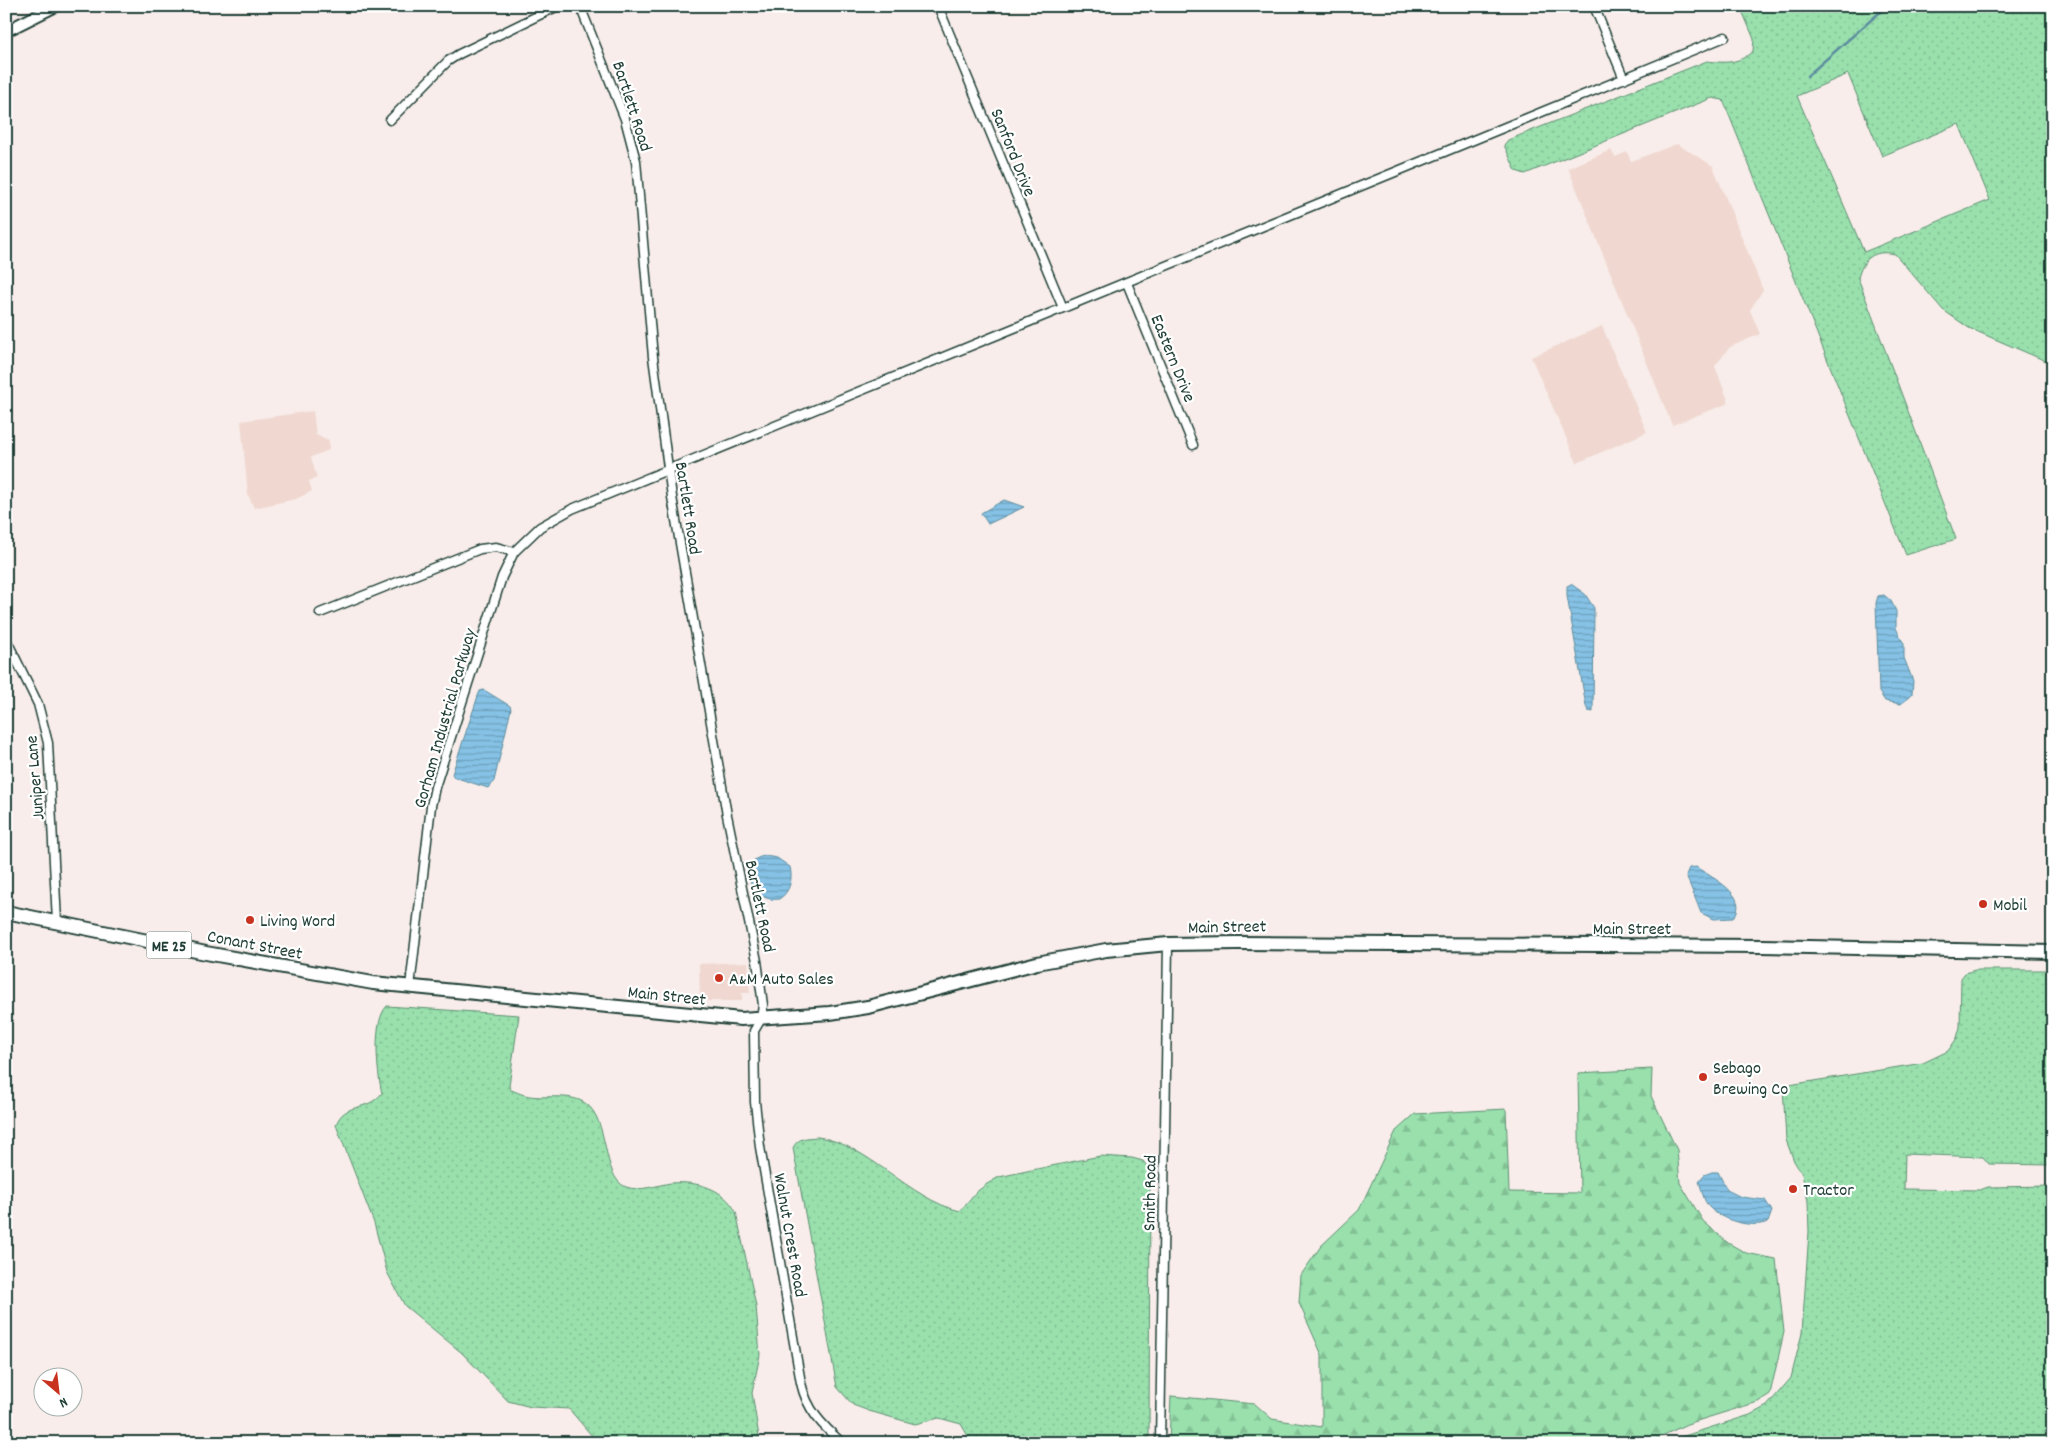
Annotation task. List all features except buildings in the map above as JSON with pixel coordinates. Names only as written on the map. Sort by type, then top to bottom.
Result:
[{"type":"highway","name":"Conant Street","points":[[6,912],[333,976],[410,987]]},
{"type":"highway","name":"Main Street","points":[[410,987],[687,1015],[761,1019],[830,1013],[868,1007],[1037,963],[1106,950],[1168,944],[1755,946],[2053,952]]},
{"type":"street","points":[[6,30],[56,6]]},
{"type":"street","points":[[390,120],[448,61],[458,54],[558,6]]},
{"type":"street","name":"Bartlett Road","points":[[580,6],[625,118],[636,161],[653,357],[668,470],[727,815],[757,961],[763,1005],[761,1019]]},
{"type":"street","name":"Sanford Drive","points":[[938,6],[1063,308]]},
{"type":"street","points":[[1594,6],[1624,79]]},
{"type":"street","points":[[320,613],[480,549],[496,547],[514,552],[540,527],[556,517],[1725,37]]},
{"type":"street","name":"Eastern Drive","points":[[1127,283],[1194,445]]},
{"type":"street","name":"Gorham Industrial Parkway","points":[[410,987],[431,806],[435,787],[502,577],[514,552]]},
{"type":"street","name":"Juniper Lane","points":[[6,639],[38,704],[48,742],[57,922]]},
{"type":"street","name":"Smith Road","points":[[1160,1443],[1168,944]]},
{"type":"street","name":"Walnut Crest Road","points":[[761,1019],[754,1032],[758,1131],[801,1383],[811,1411],[842,1443]]},
{"type":"shaded area","points":[[1677,144],[1713,166],[1763,290],[1750,310],[1760,334],[1730,347],[1715,366],[1729,403],[1672,425],[1568,168],[1611,150],[1615,157],[1627,152],[1631,161]]},
{"type":"shaded area","points":[[1602,326],[1647,432],[1577,463],[1531,357]]},
{"type":"shaded area","points":[[313,411],[316,435],[329,440],[329,450],[311,457],[317,478],[309,481],[312,491],[296,499],[254,508],[248,495],[241,421]]},
{"type":"shaded area","points":[[748,962],[750,993],[742,993],[742,1001],[700,1001],[699,964]]},
{"type":"green space","points":[[1740,6],[2049,6],[2053,15],[2053,364],[1969,328],[1943,310],[1895,254],[1881,253],[1870,257],[1860,271],[1858,278],[1956,539],[1906,555],[1723,100],[1712,98],[1525,174],[1516,171],[1504,145],[1508,140],[1707,61],[1726,62],[1742,58],[1753,51],[1754,39]],"holes":[[[1848,74],[1882,156],[1959,124],[1990,200],[1864,252],[1797,96]]]},
{"type":"green space","points":[[1975,970],[2053,970],[2053,1165],[1989,1164],[1983,1157],[1905,1154],[1904,1189],[1980,1190],[1988,1187],[2053,1186],[2053,1443],[1669,1443],[1681,1437],[1750,1415],[1767,1406],[1791,1378],[1802,1333],[1809,1232],[1808,1201],[1802,1174],[1794,1161],[1786,1140],[1783,1086],[1923,1063],[1948,1051],[1957,1038],[1960,1027],[1961,978],[1965,973]]},
{"type":"green space","points":[[387,1006],[519,1015],[509,1086],[511,1090],[523,1095],[564,1097],[585,1103],[593,1111],[598,1121],[613,1172],[618,1181],[626,1187],[643,1188],[671,1183],[690,1183],[717,1192],[731,1204],[736,1212],[756,1306],[760,1355],[752,1393],[760,1443],[598,1443],[569,1409],[531,1407],[508,1401],[462,1353],[405,1306],[387,1272],[374,1223],[336,1125],[344,1113],[370,1103],[382,1093],[377,1048],[379,1023],[382,1013]]},
{"type":"green space","points":[[1652,1069],[1651,1096],[1677,1150],[1680,1183],[1703,1221],[1728,1243],[1746,1253],[1776,1259],[1784,1332],[1770,1394],[1758,1402],[1687,1424],[1647,1443],[1169,1443],[1171,1396],[1255,1404],[1272,1419],[1322,1427],[1322,1355],[1299,1303],[1301,1275],[1321,1246],[1359,1210],[1396,1131],[1415,1114],[1506,1109],[1509,1192],[1580,1193],[1578,1073]]},
{"type":"green space","points":[[818,1137],[854,1150],[923,1195],[941,1205],[960,1211],[975,1193],[999,1177],[1100,1156],[1132,1158],[1143,1161],[1150,1170],[1149,1443],[972,1443],[961,1424],[939,1418],[915,1424],[853,1405],[837,1387],[793,1148],[800,1140]]},
{"type":"water","points":[[1004,500],[1024,507],[988,524],[981,513]]},
{"type":"water","points":[[1571,584],[1585,594],[1594,608],[1593,712],[1588,711],[1586,706],[1567,596],[1567,586]]},
{"type":"water","points":[[1884,595],[1891,601],[1896,611],[1896,628],[1904,644],[1904,658],[1913,681],[1912,694],[1901,704],[1885,701],[1879,692],[1876,603],[1878,596]]},
{"type":"water","points":[[484,690],[510,706],[511,709],[494,781],[488,788],[454,777],[452,774],[478,696],[480,691]]},
{"type":"water","points":[[765,856],[777,858],[790,867],[790,885],[786,893],[779,899],[769,899],[761,895],[754,889],[750,881],[748,873],[750,865],[756,859]]},
{"type":"water","points":[[1696,867],[1719,882],[1734,895],[1737,902],[1737,910],[1733,918],[1714,919],[1701,913],[1686,875],[1689,868]]},
{"type":"water","points":[[1718,1172],[1727,1190],[1741,1197],[1765,1200],[1772,1211],[1768,1222],[1745,1224],[1714,1212],[1705,1201],[1699,1181],[1704,1175]]},
{"type":"waterway","points":[[1807,76],[1887,6]]},
{"type":"place","name":"Mobil","points":[[1983,904]]},
{"type":"place","name":"Living Word","points":[[250,920]]},
{"type":"place","name":"A&M Auto Sales","points":[[719,978]]},
{"type":"place","name":"Sebago Brewing Co","points":[[1703,1077]]},
{"type":"place","name":"Tractor","points":[[1793,1189]]}]
